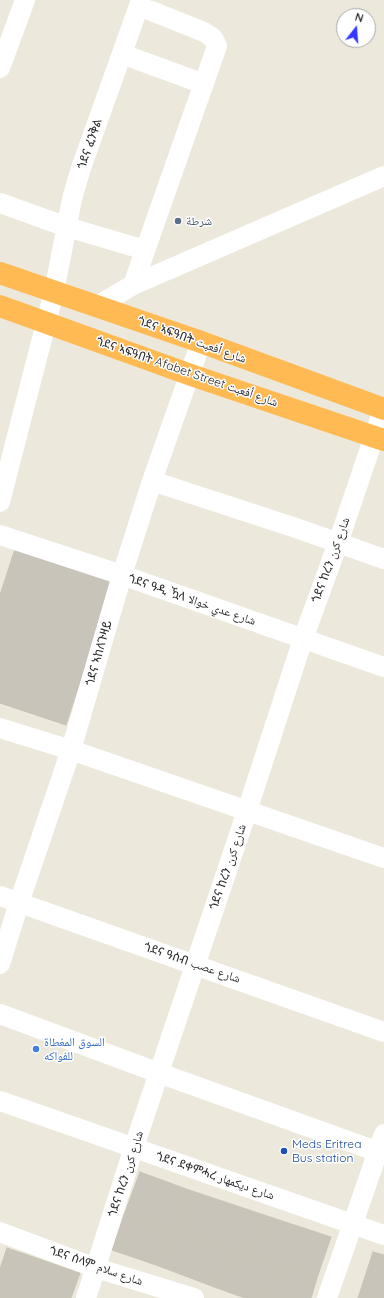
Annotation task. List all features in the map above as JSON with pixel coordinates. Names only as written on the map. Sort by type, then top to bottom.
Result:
[{"type":"highway","name":"ጎደና ኣፍዓበት شارع أفعبت","points":[[0,273],[201,342],[384,408]]},
{"type":"highway","name":"ጎደና ኣፍዓበት Afabet Street شارع أفعبت","points":[[0,306],[191,375],[379,438]]},
{"type":"street","points":[[0,68],[25,0]]},
{"type":"street","points":[[133,285],[217,46],[213,38],[204,32],[140,3]]},
{"type":"street","name":"ጎደና ፈንቅል","points":[[0,502],[54,292],[72,199],[81,168],[140,3]]},
{"type":"street","points":[[122,54],[204,84]]},
{"type":"street","points":[[97,306],[133,285],[384,176]]},
{"type":"street","points":[[0,203],[67,227],[145,250]]},
{"type":"street","name":"ጎደና ኣከለጉዛይ","points":[[0,964],[71,750],[122,575],[152,481],[191,375],[201,342]]},
{"type":"street","name":"ጎደና ከረን شارع كرن","points":[[86,1298],[134,1147],[247,811],[303,638],[379,438],[384,408]]},
{"type":"street","points":[[152,481],[296,528],[384,559]]},
{"type":"street","name":"ጎደና ዓዲ ዃላ شارع عدي خوالا","points":[[0,535],[122,575],[384,667]]},
{"type":"street","points":[[0,728],[71,750],[384,858]]},
{"type":"street","name":"ጎደና ዓሰብ شارع عصب","points":[[0,896],[196,964],[384,1032]]},
{"type":"street","points":[[0,1014],[159,1073],[382,1146],[352,1224],[327,1298]]},
{"type":"street","name":"ጎደና ደቀምሓረ شارع ديكمهار","points":[[0,1101],[384,1235]]},
{"type":"street","name":"ጎደና ሰላም شارع سلام","points":[[0,1232],[96,1268],[194,1298]]},
{"type":"building","points":[[15,549],[113,581],[66,725],[0,703],[0,595]]},
{"type":"building","points":[[140,1172],[189,1190],[175,1233],[124,1215]]},
{"type":"building","points":[[189,1190],[264,1215],[250,1257],[175,1233]]},
{"type":"building","points":[[124,1215],[168,1230],[156,1265],[112,1250]]},
{"type":"building","points":[[264,1215],[331,1237],[317,1278],[250,1257]]},
{"type":"building","points":[[168,1230],[230,1250],[217,1288],[156,1265]]},
{"type":"building","points":[[7,1248],[80,1273],[71,1298],[0,1298],[0,1269]]},
{"type":"building","points":[[230,1250],[277,1265],[266,1298],[245,1298],[217,1288]]},
{"type":"building","points":[[373,1252],[384,1255],[384,1298],[358,1298]]},
{"type":"building","points":[[277,1265],[317,1278],[311,1298],[266,1298]]},
{"type":"place","name":"شرطة","points":[[178,221]]},
{"type":"place","name":"السوق المغطاة للفواكه","points":[[36,1049]]},
{"type":"place","name":"Meds Eritrea Bus station","points":[[284,1151]]}]
